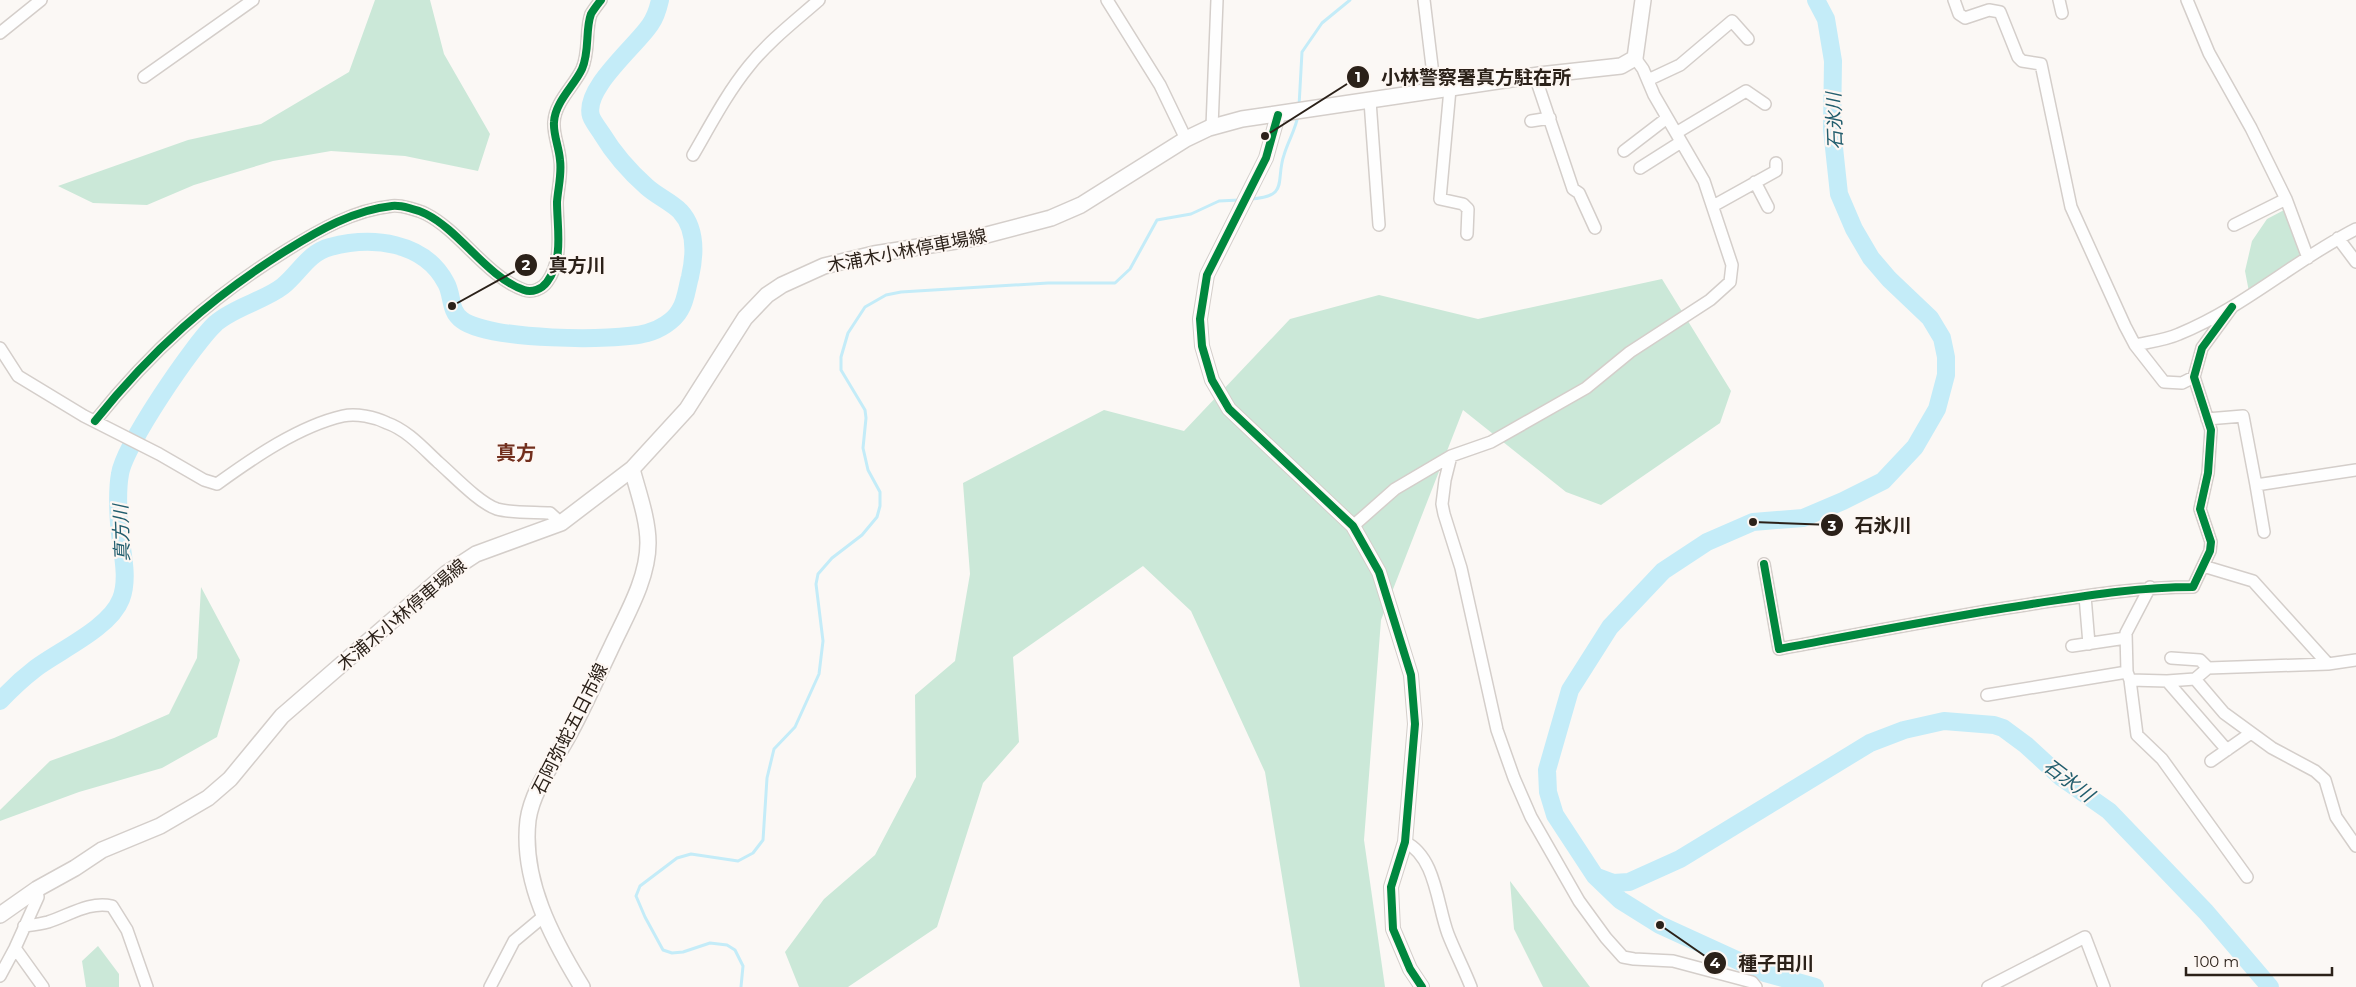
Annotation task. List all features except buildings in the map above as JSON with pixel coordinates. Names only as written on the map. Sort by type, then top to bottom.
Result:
[{"type":"main road","points":[[1635,58],[1644,0]]},
{"type":"main road","name":"木浦木小林停車場線","points":[[0,915],[37,889],[75,868],[102,850],[160,826],[208,798],[230,779],[282,716],[447,573],[476,554],[561,524],[632,469],[687,409],[744,318],[767,295],[782,285],[824,266],[874,254],[976,238],[1051,218],[1081,205],[1186,139],[1212,127],[1242,119],[1536,76],[1621,66],[1635,58]]},
{"type":"main road","name":"石阿弥蛇五日市線","points":[[582,987],[544,916],[533,881],[528,848],[528,819],[537,793],[578,720],[641,582],[648,543],[644,516],[632,469]]},
{"type":"street","points":[[0,33],[41,0]]},
{"type":"street","points":[[144,77],[253,0]]},
{"type":"street","points":[[99,423],[130,379],[196,314],[255,270],[303,240],[362,211],[392,206],[425,214],[439,223],[496,273],[525,290],[534,291],[541,288],[547,282],[559,251],[557,201],[561,171],[554,120],[560,103],[582,68],[588,50],[591,15],[602,0]]},
{"type":"street","points":[[693,154],[728,94],[750,65],[775,38],[819,0]]},
{"type":"street","points":[[1107,0],[1160,85],[1186,139]]},
{"type":"street","points":[[1212,127],[1217,0]]},
{"type":"street","points":[[1424,0],[1442,90],[1440,199],[1463,204],[1468,209],[1467,234]]},
{"type":"street","points":[[1954,0],[1959,14],[1965,18],[1989,10],[2000,12],[2018,57],[2022,61],[2041,64],[2071,207],[2135,345],[2164,382],[2182,382],[2194,377]]},
{"type":"street","points":[[2059,0],[2062,13]]},
{"type":"street","points":[[2187,0],[2209,53],[2252,128],[2286,200],[2308,258]]},
{"type":"street","points":[[1648,80],[1680,64],[1732,21],[1748,39]]},
{"type":"street","points":[[1353,526],[1395,489],[1451,456],[1492,442],[1586,388],[1630,352],[1710,300],[1730,282],[1732,264],[1704,181],[1678,137],[1643,69],[1635,58]]},
{"type":"street","points":[[1536,76],[1573,189],[1579,194],[1595,228]]},
{"type":"street","points":[[1640,168],[1678,137],[1746,91],[1765,104]]},
{"type":"street","points":[[1370,101],[1379,225]]},
{"type":"street","points":[[1278,115],[1266,158],[1207,275],[1200,318],[1202,346],[1212,380],[1229,409],[1353,526],[1379,572],[1411,675],[1415,724],[1405,842],[1391,887],[1393,929],[1410,970],[1422,987]]},
{"type":"street","points":[[1531,120],[1550,118]]},
{"type":"street","points":[[1624,151],[1668,118]]},
{"type":"street","points":[[1713,206],[1776,171],[1776,163]]},
{"type":"street","points":[[1755,182],[1768,207]]},
{"type":"street","points":[[2234,225],[2286,200]]},
{"type":"street","points":[[2135,345],[2178,335],[2232,307],[2338,238],[2356,229]]},
{"type":"street","points":[[2338,238],[2356,262]]},
{"type":"street","points":[[1764,564],[1779,649],[1965,614],[2085,596],[2150,587],[2193,587],[2210,551],[2211,542],[2200,509],[2208,473],[2211,430],[2194,377],[2202,348],[2232,307]]},
{"type":"street","points":[[0,348],[18,376],[204,480],[217,484],[242,466],[285,440],[320,424],[344,415],[369,417],[389,423],[408,435],[465,487],[497,509],[550,512],[561,524]]},
{"type":"street","points":[[2207,419],[2243,416],[2264,532]]},
{"type":"street","points":[[1451,456],[1442,504],[1444,514],[1461,568],[1496,730],[1531,818],[1579,901],[1606,938],[1623,956],[1634,959],[1674,960],[1752,982],[1756,987]]},
{"type":"street","points":[[2256,485],[2356,470]]},
{"type":"street","points":[[2202,566],[2253,581],[2328,664]]},
{"type":"street","points":[[2150,587],[2126,633],[2129,676],[2137,735],[2162,759],[2247,877]]},
{"type":"street","points":[[2085,596],[2089,644]]},
{"type":"street","points":[[2072,646],[2126,638]]},
{"type":"street","points":[[2171,658],[2200,660],[2208,668]]},
{"type":"street","points":[[1987,695],[2129,676],[2167,681],[2195,679],[2208,668],[2328,664],[2356,660]]},
{"type":"street","points":[[2195,679],[2224,713],[2272,748],[2315,771],[2325,780],[2336,817],[2356,846]]},
{"type":"street","points":[[2167,681],[2227,750]]},
{"type":"street","points":[[2211,761],[2251,733]]},
{"type":"street","points":[[1405,842],[1414,847],[1430,871],[1448,933],[1471,987]]},
{"type":"street","points":[[0,976],[38,897],[37,889]]},
{"type":"street","points":[[24,926],[46,923],[91,905],[112,906],[126,930],[146,987]]},
{"type":"street","points":[[490,987],[514,941],[544,916]]},
{"type":"street","points":[[1988,987],[2085,938],[2104,987]]},
{"type":"street","points":[[15,948],[43,987]]},
{"type":"green space","points":[[375,0],[430,0],[444,54],[490,134],[478,171],[405,156],[331,151],[273,161],[194,185],[147,205],[93,203],[58,186],[188,140],[261,124],[349,72]]},
{"type":"green space","points":[[2286,209],[2309,259],[2249,292],[2245,271],[2252,241],[2267,219]]},
{"type":"green space","points":[[1662,279],[1731,391],[1720,423],[1601,505],[1566,492],[1463,410],[1381,620],[1364,840],[1385,987],[1300,987],[1265,772],[1191,611],[1143,566],[1013,657],[1019,742],[983,783],[937,927],[848,987],[799,987],[785,952],[824,899],[875,855],[916,777],[915,695],[955,661],[970,574],[963,483],[1104,410],[1184,431],[1290,319],[1379,295],[1478,319]]},
{"type":"green space","points":[[201,587],[240,660],[217,737],[162,768],[79,792],[0,821],[0,810],[50,761],[114,738],[169,714],[197,658]]},
{"type":"green space","points":[[1510,881],[1590,987],[1543,987],[1514,929]]},
{"type":"green space","points":[[98,946],[119,974],[119,987],[86,987],[82,961]]},
{"type":"waterway","name":"真方川","points":[[0,701],[36,668],[96,629],[115,610],[121,599],[124,590],[125,571],[118,511],[120,474],[124,460],[146,419],[177,372],[216,323],[232,312],[267,296],[283,286],[310,258],[322,250],[363,242],[379,242],[411,250],[436,269],[446,283],[455,312],[462,320],[476,327],[497,332],[552,337],[608,338],[647,333],[656,330],[674,318],[684,302],[692,269],[693,242],[686,218],[680,211],[640,181],[612,148],[591,116],[591,105],[602,81],[650,25],[660,0]]},
{"type":"waterway","points":[[1299,106],[1302,52],[1322,23],[1350,0]]},
{"type":"waterway","name":"石氷川","points":[[1815,987],[1765,973],[1660,925],[1620,900],[1595,876],[1555,815],[1548,792],[1547,770],[1570,690],[1610,627],[1663,571],[1707,542],[1753,522],[1803,518],[1883,481],[1915,447],[1937,409],[1946,375],[1946,357],[1942,338],[1930,318],[1889,279],[1871,258],[1854,229],[1839,194],[1832,129],[1833,61],[1826,19],[1816,0]]},
{"type":"waterway","points":[[1250,199],[1271,195],[1279,186],[1284,155],[1298,115]]},
{"type":"waterway","points":[[741,987],[743,966],[735,950],[727,945],[710,943],[683,952],[672,953],[663,950],[636,896],[640,886],[677,858],[691,854],[738,861],[753,853],[763,840],[767,778],[774,749],[795,727],[819,674],[823,641],[816,584],[818,574],[832,558],[862,535],[877,517],[880,506],[880,492],[868,470],[863,448],[865,410],[841,370],[841,357],[848,333],[865,307],[886,295],[901,292],[1048,283],[1115,283],[1130,269],[1157,220],[1191,214],[1219,201],[1239,200]]},
{"type":"waterway","name":"石氷川","points":[[1597,877],[1613,883],[1629,882],[1680,859],[1870,743],[1904,730],[1944,721],[1994,725],[2003,728],[2026,745],[2062,778],[2109,811],[2206,912],[2270,987]]},
{"type":"cycle path","points":[[95,421],[160,349],[183,327],[232,287],[312,235],[337,222],[364,212],[396,206],[423,212],[450,231],[486,265],[511,284],[527,291],[537,290],[542,287],[552,273],[558,253],[557,202],[560,165],[554,131],[555,115],[561,101],[582,69],[586,55],[589,20],[601,0]]},
{"type":"cycle path","points":[[1278,115],[1266,158],[1207,275],[1200,319],[1202,346],[1212,380],[1229,409],[1353,526],[1379,572],[1411,675],[1415,724],[1405,842],[1391,887],[1393,929],[1410,969],[1422,987]]},
{"type":"cycle path","points":[[1764,564],[1779,649],[1940,619],[2077,597],[2134,590],[2193,587],[2210,551],[2211,542],[2200,509],[2208,473],[2211,430],[2194,377],[2202,348],[2232,307]]},
{"type":"place","name":"小林警察署真方駐在所","points":[[1265,136]]},
{"type":"place","name":"真方川","points":[[452,306]]},
{"type":"place","name":"石氷川","points":[[1753,522]]},
{"type":"place","name":"種子田川","points":[[1660,925]]},
{"type":"district","name":"真方","points":[[516,453]]}]
